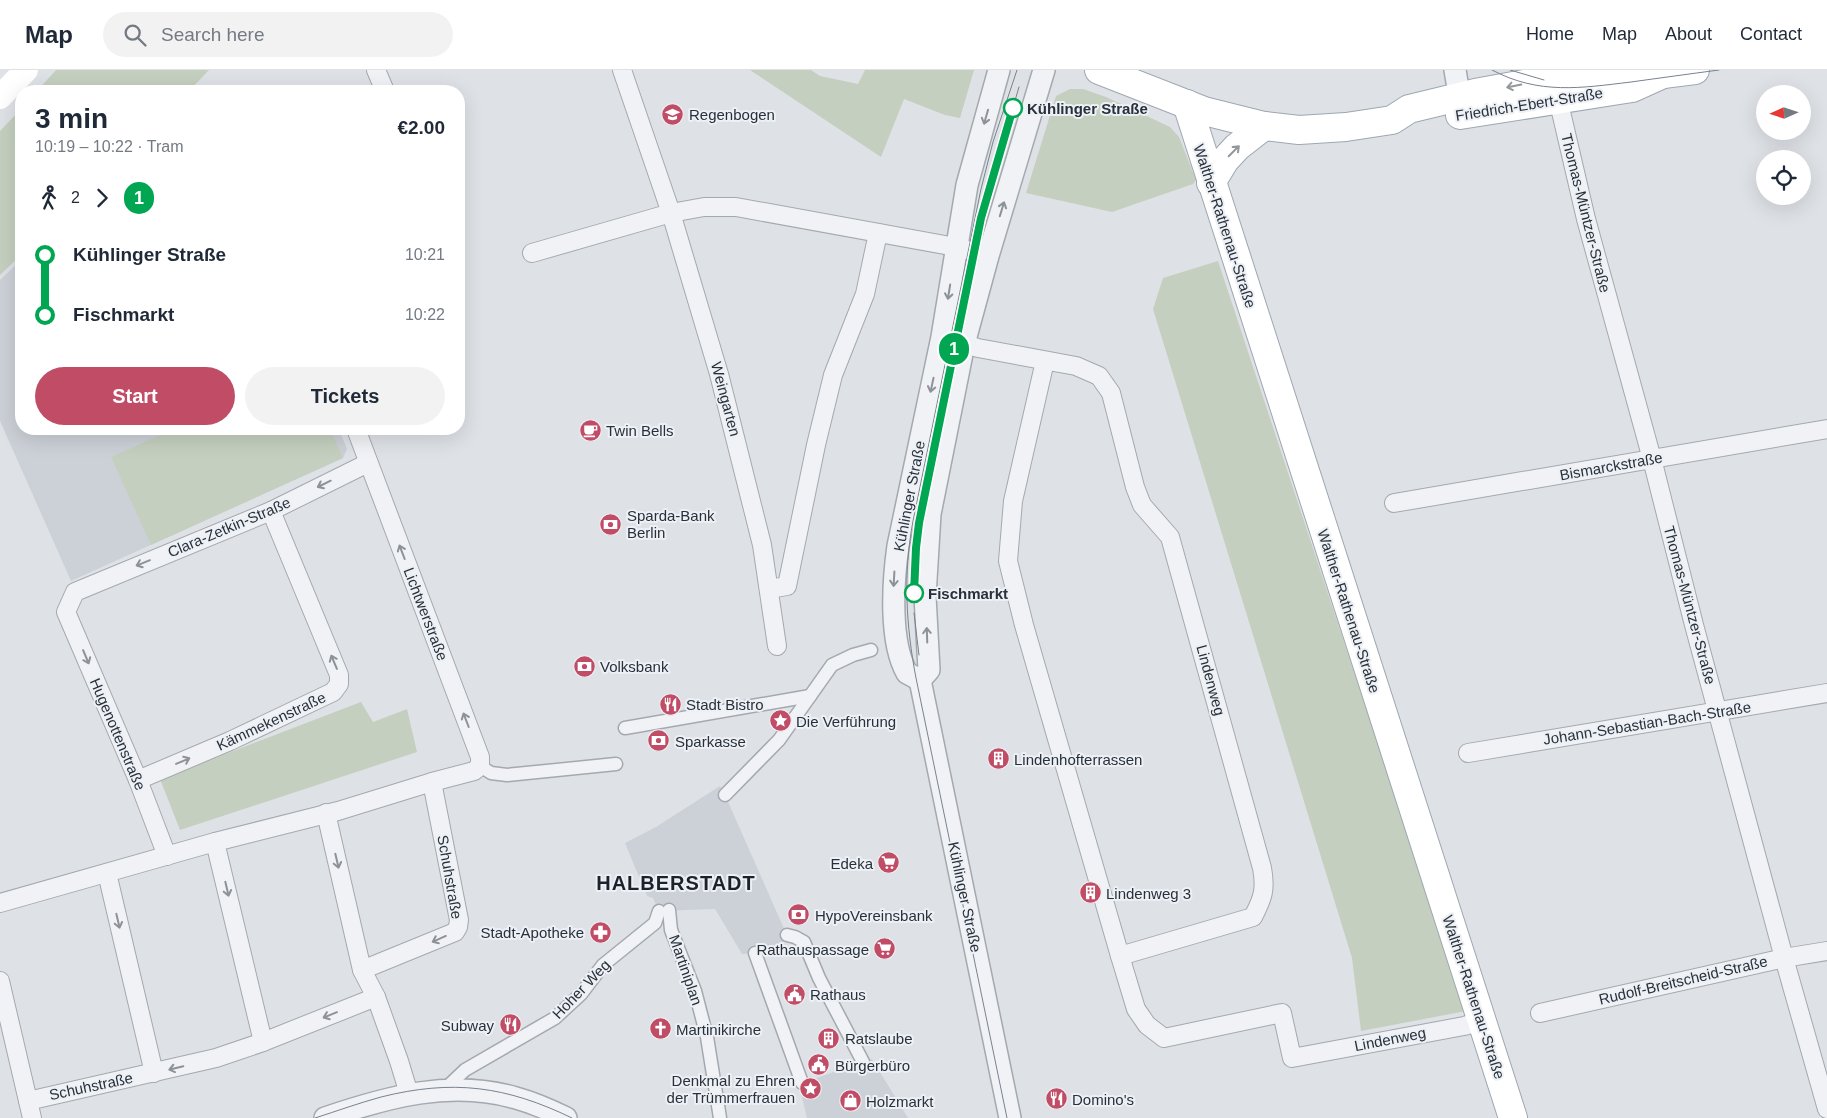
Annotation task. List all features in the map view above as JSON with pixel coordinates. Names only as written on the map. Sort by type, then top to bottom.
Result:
[{"type":"main road","points":[[0,97],[26,70]]},
{"type":"main road","name":"Friedrich-Ebert-Straße","points":[[1099,70],[1226,117],[1264,126],[1299,130],[1321,130],[1392,120],[1409,109],[1558,99],[1632,88],[1663,74]]},
{"type":"main road","name":"Friedrich-Ebert-Straße","points":[[1461,106],[1579,76],[1630,70],[1663,74],[1696,70]]},
{"type":"main road","name":"Walther-Rathenau-Straße","points":[[1187,104],[1513,1118]]},
{"type":"main road","points":[[1212,183],[1225,160],[1237,147],[1264,126]]},
{"type":"street","points":[[376,70],[382,85]]},
{"type":"street","name":"Weingarten","points":[[622,70],[692,276],[738,442],[762,545],[778,646]]},
{"type":"street","name":"Kühlinger Straße","points":[[999,70],[967,185],[942,337],[898,546],[894,591],[898,647],[907,673],[920,680],[1011,1116]]},
{"type":"street","name":"Kühlinger Straße","points":[[920,680],[929,670],[925,596],[930,514],[964,344],[988,256],[1044,70]]},
{"type":"street","points":[[1455,70],[1461,106]]},
{"type":"street","points":[[1534,70],[1579,76]]},
{"type":"street","name":"Thomas-Müntzer-Straße","points":[[1558,99],[1586,219],[1652,459],[1717,711],[1827,1109]]},
{"type":"street","points":[[532,253],[671,212],[704,207],[736,207],[956,247],[988,256]]},
{"type":"street","points":[[769,589],[787,586],[816,446],[833,376],[864,294],[878,234]]},
{"type":"street","name":"Lindenweg","points":[[942,337],[964,344],[1076,366],[1099,376],[1111,393],[1135,486],[1142,505],[1170,537],[1265,883],[1262,900],[1253,917],[1120,956]]},
{"type":"street","name":"Lindenweg","points":[[1045,361],[1013,501],[1008,561],[1024,625],[1136,1009],[1147,1025],[1164,1038],[1282,1013],[1292,1058],[1482,1021]]},
{"type":"street","name":"Bismarckstraße","points":[[1394,503],[1827,429]]},
{"type":"street","points":[[358,435],[368,463]]},
{"type":"street","name":"Clara-Zetkin-Straße","points":[[66,612],[75,592],[271,511],[368,463]]},
{"type":"street","name":"Lichtwerstraße","points":[[368,463],[480,757],[480,766]]},
{"type":"street","name":"Kämmekenstraße","points":[[138,780],[230,741],[304,706],[333,692],[339,684],[340,676],[271,511]]},
{"type":"street","name":"Hugenottenstraße","points":[[66,612],[138,780],[167,856]]},
{"type":"street","points":[[725,795],[779,740],[832,665],[853,655],[871,650]]},
{"type":"street","name":"Johann-Sebastian-Bach-Straße","points":[[1468,753],[1827,693]]},
{"type":"street","points":[[625,728],[810,696]]},
{"type":"street","points":[[0,903],[474,771],[480,766],[492,773],[507,775],[616,764]]},
{"type":"street","name":"Schuhstraße","points":[[362,970],[455,932],[458,927],[459,920],[432,782]]},
{"type":"street","points":[[326,813],[362,970],[376,997],[409,1094]]},
{"type":"street","points":[[215,842],[263,1042]]},
{"type":"street","name":"Schuhstraße","points":[[107,873],[154,1073]]},
{"type":"street","name":"Hoher Weg","points":[[444,1090],[465,1070],[554,1018],[581,994],[603,965],[656,922],[664,910]]},
{"type":"street","name":"Martiniplan","points":[[664,910],[695,991],[707,1037],[720,1118]]},
{"type":"street","points":[[787,935],[804,942],[819,978],[863,1062]]},
{"type":"street","name":"Rudolf-Breitscheid-Straße","points":[[1540,1013],[1784,958],[1827,951]]},
{"type":"street","points":[[755,953],[802,1083]]},
{"type":"street","points":[[0,981],[30,1110]]},
{"type":"street","name":"Schuhstraße","points":[[30,1110],[154,1073],[216,1058],[263,1042],[376,997]]},
{"type":"street","points":[[324,1118],[374,1102],[409,1094],[444,1090],[471,1090],[515,1098],[540,1106],[566,1118]]},
{"type":"shaded area","points":[[15,266],[15,435],[341,435],[347,449],[343,458],[71,581],[0,421],[0,280]]},
{"type":"shaded area","points":[[720,786],[789,940],[755,953],[742,954],[715,909],[659,911],[653,898],[647,896],[625,843],[656,827]]},
{"type":"shaded area","name":"Holzmarkt","points":[[872,1059],[908,1118],[807,1118],[799,1084]]},
{"type":"green space","points":[[56,70],[209,70],[195,85],[42,85]]},
{"type":"green space","points":[[750,70],[811,70],[820,76],[858,84],[865,70],[974,70],[960,118],[945,115],[904,99],[881,157]]},
{"type":"green space","points":[[1070,89],[1083,89],[1106,97],[1170,127],[1179,137],[1196,180],[1193,184],[1112,212],[1026,193],[1056,96]]},
{"type":"green space","points":[[15,115],[15,261],[0,275],[0,131]]},
{"type":"green space","points":[[1218,261],[1466,1011],[1361,1031],[1352,958],[1153,309],[1163,278]]},
{"type":"green space","points":[[160,435],[333,435],[343,458],[151,545],[111,457]]},
{"type":"green space","points":[[361,702],[373,722],[407,709],[417,752],[180,830],[160,779]]},
{"type":"tram line","points":[[1007,1118],[916,678],[908,619],[907,580],[913,521],[981,189],[993,142],[1017,70]]},
{"type":"tram line","points":[[1492,70],[1509,78],[1527,83],[1560,88],[1613,84],[1719,70]]},
{"type":"tram line","points":[[1510,70],[1544,80]]},
{"type":"tram line","points":[[985,203],[1019,87]]},
{"type":"tram line","name":"1","points":[[914,593],[913,580],[919,523],[955,341],[981,218],[1013,108]]},
{"type":"tram line","points":[[914,613],[919,655]]},
{"type":"tram line","points":[[315,1118],[356,1104],[407,1091],[456,1087],[502,1093],[548,1107],[572,1118]]},
{"type":"place","name":"Kühlinger Straße","points":[[1013,108]]},
{"type":"place","name":"Regenbogen","points":[[673,114]]},
{"type":"place","name":"Twin Bells","points":[[590,430]]},
{"type":"place","name":"Sparda-Bank Berlin","points":[[611,524]]},
{"type":"place","name":"Fischmarkt","points":[[914,593]]},
{"type":"place","name":"Volksbank","points":[[584,666]]},
{"type":"place","name":"Stadt Bistro","points":[[670,704]]},
{"type":"place","name":"Die Verführung","points":[[780,721]]},
{"type":"place","name":"Sparkasse","points":[[659,741]]},
{"type":"place","name":"Lindenhofterrassen","points":[[998,759]]},
{"type":"place","name":"Edeka","points":[[889,863]]},
{"type":"place","name":"Lindenweg 3","points":[[1090,893]]},
{"type":"place","name":"HypoVereinsbank","points":[[799,915]]},
{"type":"place","name":"Stadt-Apotheke","points":[[600,932]]},
{"type":"place","name":"Rathauspassage","points":[[885,949]]},
{"type":"place","name":"Rathaus","points":[[794,994]]},
{"type":"place","name":"Subway","points":[[510,1025]]},
{"type":"place","name":"Martinikirche","points":[[660,1029]]},
{"type":"place","name":"Ratslaube","points":[[829,1038]]},
{"type":"place","name":"Bürgerbüro","points":[[819,1065]]},
{"type":"place","name":"Denkmal zu Ehren der Trümmerfrauen","points":[[811,1089]]},
{"type":"place","name":"Domino's","points":[[1056,1099]]},
{"type":"place","name":"Holzmarkt","points":[[850,1101]]},
{"type":"district","name":"HALBERSTADT","points":[[676,883]]}]
